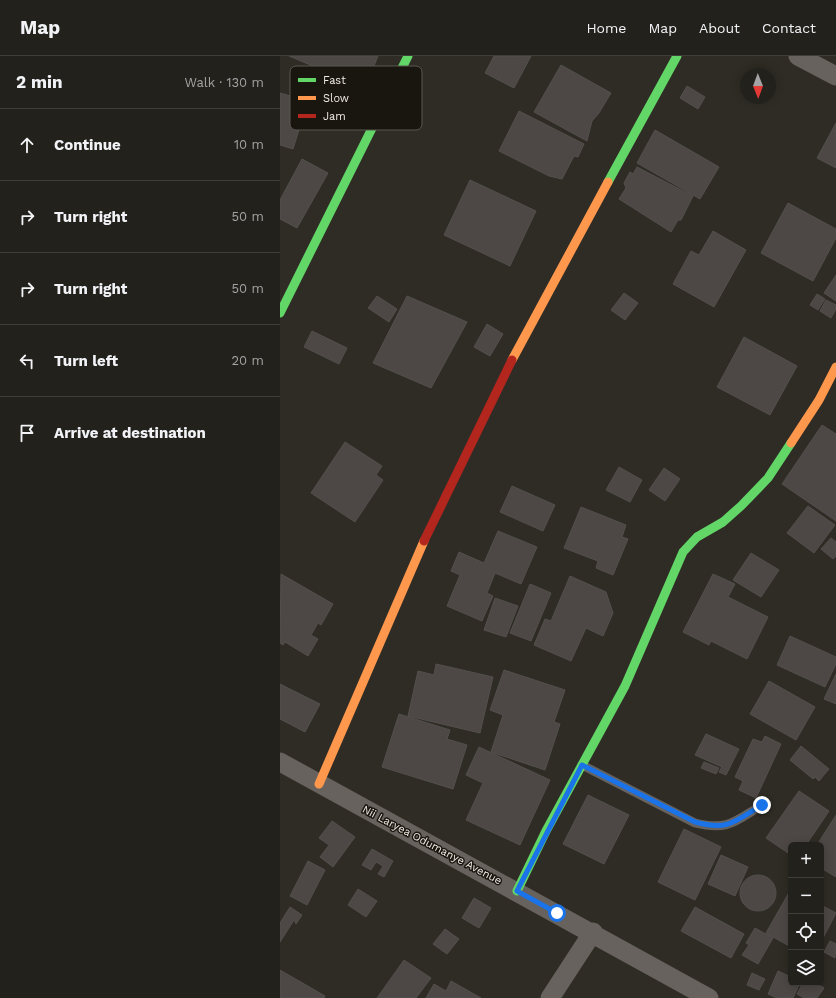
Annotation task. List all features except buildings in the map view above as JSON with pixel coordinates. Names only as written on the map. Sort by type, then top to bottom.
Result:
[{"type":"street","points":[[403,66],[408,56]]},
{"type":"street","points":[[318,784],[415,558],[518,348],[676,56]]},
{"type":"street","points":[[798,56],[836,76]]},
{"type":"street","points":[[280,313],[371,130]]},
{"type":"street","points":[[517,891],[624,686],[683,552],[697,537],[723,522],[768,478],[818,400],[836,367]]},
{"type":"street","name":"Nii Laryea Odumanye Avenue","points":[[280,762],[593,932],[709,998]]},
{"type":"street","points":[[550,998],[593,932]]},
{"type":"lane","points":[[582,765],[695,822],[712,827],[728,825],[762,805]]},
{"type":"traffic: fast","points":[[403,66],[408,56]]},
{"type":"traffic: fast","points":[[608,182],[677,56]]},
{"type":"traffic: fast","points":[[280,313],[371,130]]},
{"type":"traffic: fast","points":[[517,891],[546,831],[625,686],[683,552],[697,537],[723,522],[741,506],[768,478],[791,443]]},
{"type":"traffic: slow","points":[[512,360],[608,182]]},
{"type":"traffic: slow","points":[[791,443],[819,400],[836,367]]},
{"type":"traffic: slow","points":[[319,784],[424,541]]},
{"type":"traffic: jam","points":[[424,541],[512,360]]},
{"type":"route","points":[[557,913],[517,891],[546,831],[582,765],[695,822],[712,827],[728,825],[762,805]]}]
